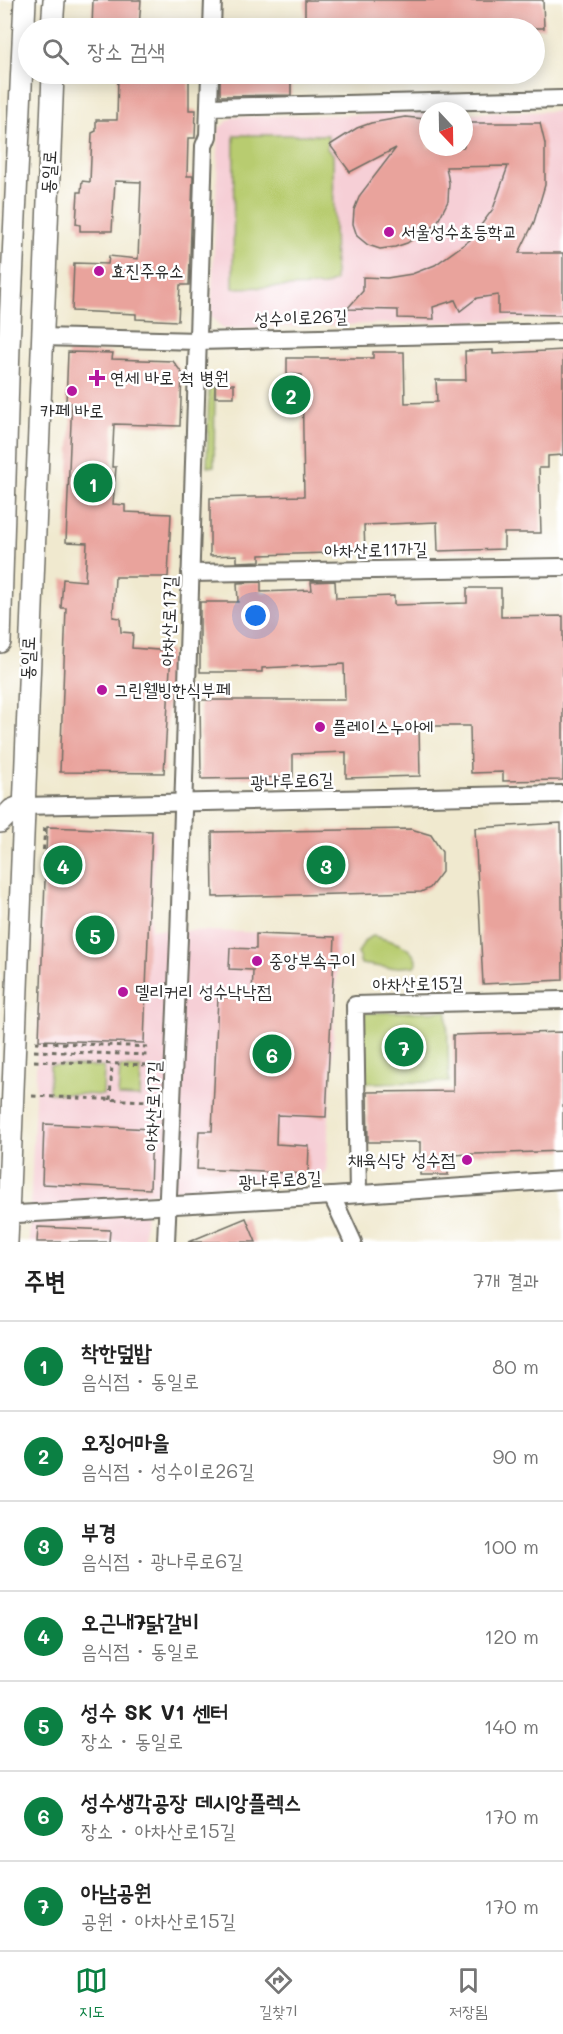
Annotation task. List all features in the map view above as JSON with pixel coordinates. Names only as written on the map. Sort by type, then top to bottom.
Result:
[{"type":"main road","name":"동일로","points":[[24,18],[25,0]]},
{"type":"main road","points":[[53,18],[54,0]]},
{"type":"main road","name":"동일로","points":[[0,642],[5,346],[14,242],[21,84]]},
{"type":"main road","name":"동일로","points":[[7,1242],[4,1214],[5,1165],[53,84]]},
{"type":"main road","points":[[14,242],[26,263],[25,304],[35,306],[42,298]]},
{"type":"main road","points":[[0,822],[12,810],[22,806]]},
{"type":"street","points":[[212,18],[213,0]]},
{"type":"street","name":"아차산로17길","points":[[166,1242],[204,146],[208,136],[210,84]]},
{"type":"street","points":[[209,107],[563,99]]},
{"type":"street","name":"성수이로26길","points":[[41,337],[198,341],[563,332]]},
{"type":"street","name":"아차산로11가길","points":[[190,573],[563,567]]},
{"type":"street","name":"광나루로6길","points":[[22,806],[563,794]]},
{"type":"street","name":"아차산로15길","points":[[358,1194],[355,1005],[563,1000]]},
{"type":"street","name":"광나루로8길","points":[[4,1214],[169,1206],[563,1180]]},
{"type":"street","points":[[332,1196],[353,1242]]},
{"type":"path","points":[[35,1042],[150,1047]]},
{"type":"path","points":[[34,1051],[150,1055]]},
{"type":"path","points":[[34,1061],[149,1065]]},
{"type":"path","points":[[110,1100],[112,1064]]},
{"type":"path","points":[[32,1096],[148,1101]]},
{"type":"shaded area","name":"서울성수초등학교","points":[[563,111],[563,318],[223,329],[211,316],[219,128],[233,117],[419,113],[419,156],[473,156],[473,113]]},
{"type":"shaded area","points":[[46,826],[155,830],[151,929],[339,935],[326,1174],[147,1193],[144,1242],[29,1242]]},
{"type":"green space","points":[[234,135],[328,135],[327,149],[333,154],[335,281],[324,286],[233,288]]},
{"type":"green space","points":[[209,384],[215,384],[214,466],[207,467]]},
{"type":"green space","points":[[373,936],[405,947],[417,963],[415,966],[389,968],[361,964],[358,953],[365,940]]},
{"type":"green space","points":[[447,1011],[449,1082],[361,1083],[360,1013]]},
{"type":"green space","points":[[50,1065],[104,1067],[103,1095],[49,1093]]},
{"type":"green space","points":[[120,1067],[141,1068],[140,1097],[118,1096]]},
{"type":"building","points":[[93,0],[141,0],[140,18],[92,18]]},
{"type":"building","points":[[305,0],[543,0],[544,18],[305,18]]},
{"type":"building","points":[[118,84],[189,84],[189,110],[196,110],[195,138],[188,138],[187,176],[193,176],[189,285],[180,285],[178,321],[136,319],[136,314],[72,311],[74,263],[108,264],[109,256],[138,259],[141,182],[115,181],[112,231],[80,231],[80,225],[76,224],[78,192],[81,192],[82,181],[90,182],[92,133],[96,131],[96,120],[117,120]]},
{"type":"building","points":[[220,84],[291,84],[291,95],[220,96]]},
{"type":"building","points":[[405,117],[419,118],[419,156],[473,156],[473,123],[540,123],[545,144],[545,185],[534,222],[519,253],[563,253],[563,315],[498,314],[498,295],[477,298],[460,311],[455,300],[433,307],[434,319],[398,318],[398,310],[347,309],[363,291],[363,277],[387,278],[412,274],[435,265],[470,240],[493,209],[508,166],[446,167],[449,183],[448,201],[437,223],[407,243],[380,249],[368,245],[357,236],[353,224],[354,210],[360,195],[396,148],[350,172],[330,145],[357,128]]},
{"type":"building","points":[[493,350],[493,354],[563,350],[563,455],[548,456],[548,468],[539,468],[541,533],[504,533],[504,549],[438,551],[437,522],[364,525],[365,552],[260,555],[260,561],[237,562],[237,555],[210,556],[210,498],[304,496],[302,375],[287,374],[287,358],[373,358],[373,352],[404,352],[405,403],[437,402],[436,380],[466,380],[465,351]]},
{"type":"building","points":[[68,352],[113,353],[112,359],[173,361],[182,373],[180,426],[114,424],[112,467],[116,467],[113,504],[125,505],[125,512],[171,514],[168,577],[115,577],[113,617],[120,618],[121,632],[133,633],[132,648],[171,651],[164,773],[60,772],[66,608],[61,608],[63,579],[85,581],[87,543],[66,542],[71,422],[71,403],[66,403]]},
{"type":"building","points":[[215,384],[234,384],[234,397],[215,397]]},
{"type":"building","points":[[335,581],[336,598],[394,596],[394,605],[467,603],[467,588],[501,588],[501,617],[563,616],[563,780],[503,781],[503,772],[471,773],[470,726],[419,726],[420,776],[346,778],[346,752],[293,754],[293,777],[201,779],[200,700],[345,700],[344,664],[262,668],[262,672],[200,672],[200,602],[238,602],[237,583],[261,582],[261,592],[312,590],[311,582]]},
{"type":"building","points":[[561,823],[563,980],[483,984],[475,828]]},
{"type":"building","points":[[47,827],[152,831],[144,1043],[39,1040]]},
{"type":"building","points":[[411,829],[431,835],[442,852],[442,872],[430,888],[421,892],[213,897],[212,832]]},
{"type":"building","points":[[256,934],[335,937],[326,1117],[277,1115],[276,1144],[309,1146],[308,1174],[197,1169],[199,1131],[212,1131],[218,997],[252,998],[253,970],[229,969],[230,948],[256,949]]},
{"type":"building","points":[[563,1032],[563,1151],[448,1155],[448,1175],[420,1175],[420,1142],[368,1142],[367,1092],[453,1091],[453,1035]]},
{"type":"building","points":[[44,1124],[152,1129],[150,1189],[42,1184]]},
{"type":"building","points":[[246,1218],[256,1242],[188,1242]]},
{"type":"building","points":[[38,1227],[110,1230],[109,1242],[37,1242]]},
{"type":"place","name":"서울성수초등학교","points":[[389,232]]},
{"type":"place","name":"효진주유소","points":[[99,271]]},
{"type":"place","name":"연세 바로 척 병원","points":[[97,378]]},
{"type":"place","name":"카페 바로","points":[[72,391]]},
{"type":"place","name":"오징어마을","points":[[291,395]]},
{"type":"place","name":"착한덮밥","points":[[93,483]]},
{"type":"place","name":"그린웰빙한식부페","points":[[102,690]]},
{"type":"place","name":"플레이스누아에","points":[[320,727]]},
{"type":"place","name":"오근내7닭갈비","points":[[63,865]]},
{"type":"place","name":"부경","points":[[326,865]]},
{"type":"place","name":"성수 SK V1 센터","points":[[95,935]]},
{"type":"place","name":"중앙부속구이","points":[[257,961]]},
{"type":"place","name":"델리커리 성수낙낙점","points":[[123,992]]},
{"type":"place","name":"아남공원","points":[[404,1047]]},
{"type":"place","name":"성수생각공장 데시앙플렉스","points":[[272,1054]]},
{"type":"place","name":"채육식당 성수점","points":[[467,1160]]}]
